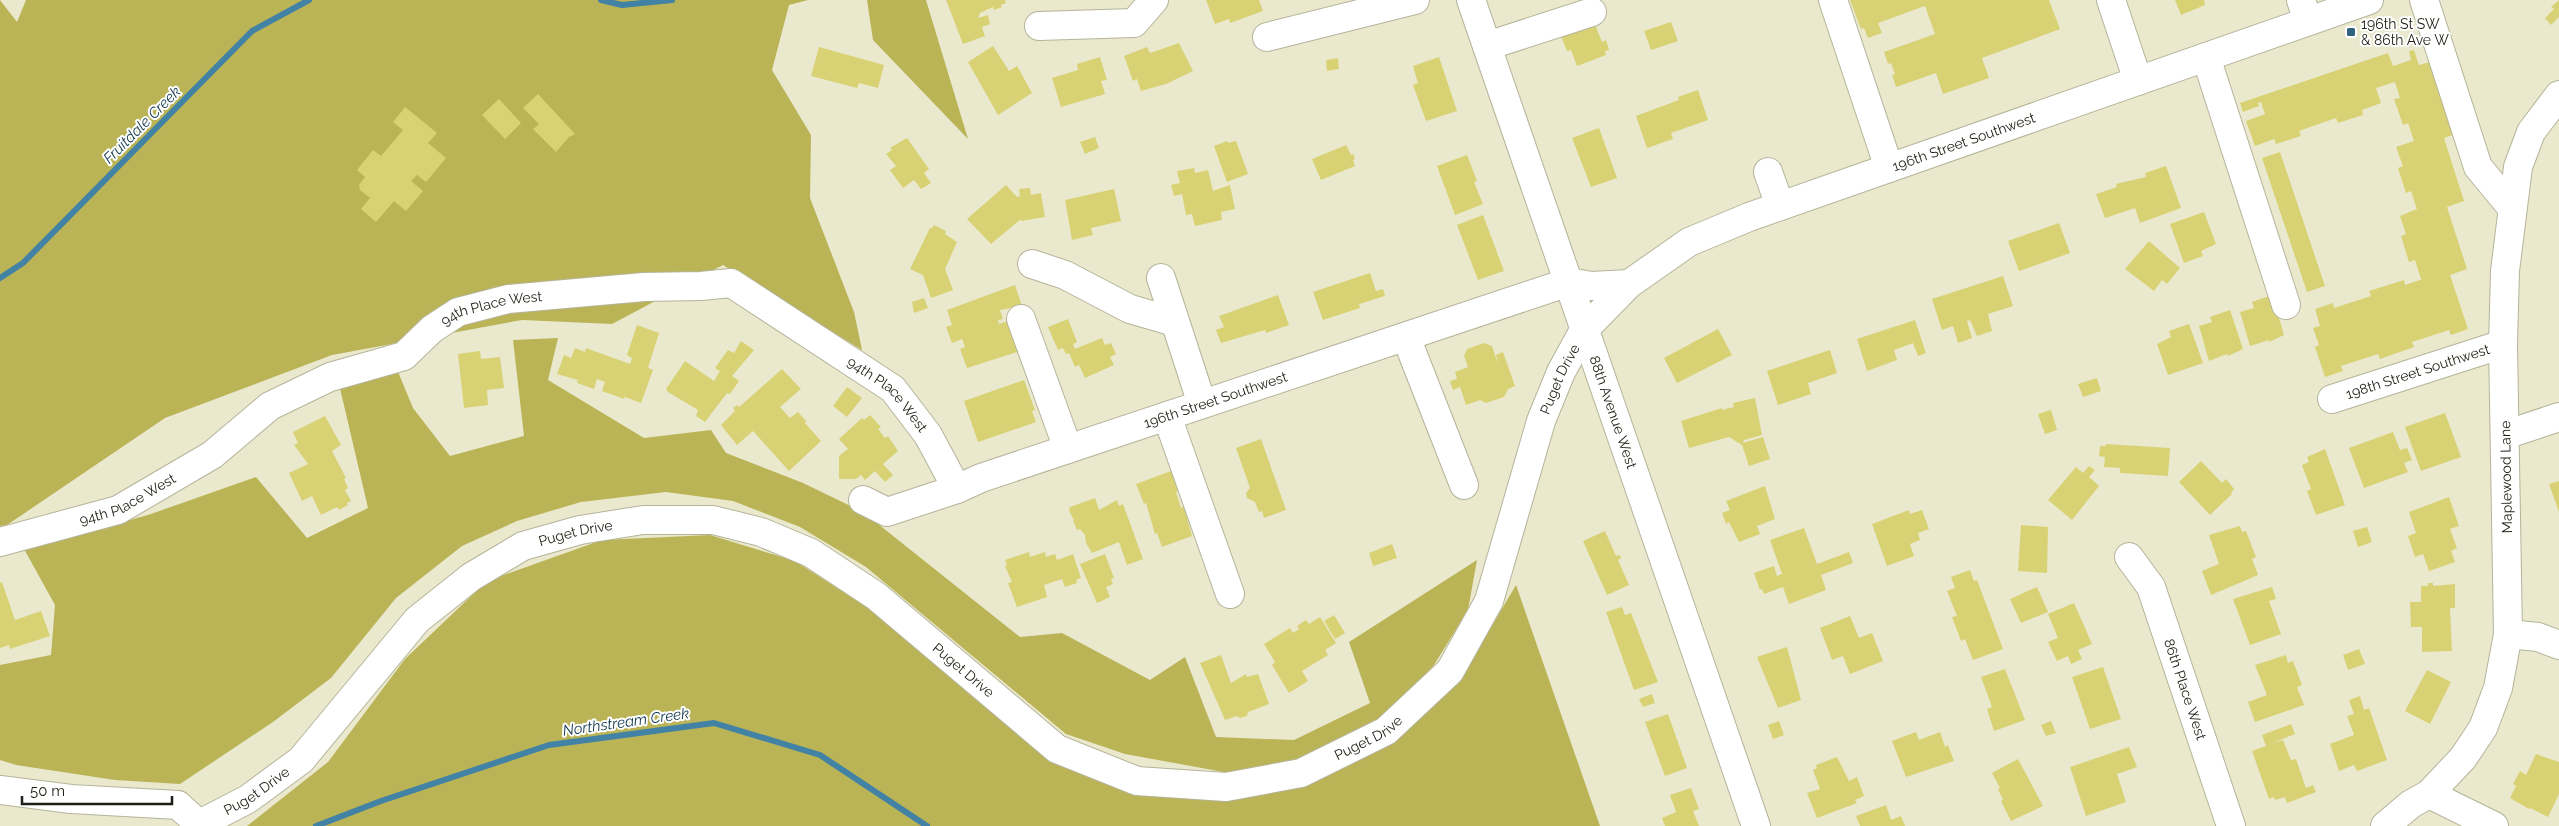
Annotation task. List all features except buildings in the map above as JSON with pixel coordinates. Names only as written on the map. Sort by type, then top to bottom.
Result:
[{"type":"street","points":[[1039,26],[1134,23],[1154,0]]},
{"type":"street","points":[[1266,37],[1415,0]]},
{"type":"street","name":"88th Avenue West","points":[[1470,0],[1756,826]]},
{"type":"street","points":[[1833,0],[1889,168]]},
{"type":"street","points":[[2111,0],[2138,81]]},
{"type":"street","name":"196th Street Southwest","points":[[1584,330],[1629,284],[1689,242],[1780,206],[2206,57],[2304,11],[2369,0]]},
{"type":"street","points":[[2424,0],[2478,167],[2512,208]]},
{"type":"street","points":[[1487,46],[1592,12]]},
{"type":"street","points":[[2206,57],[2286,305]]},
{"type":"street","name":"Maplewood Lane","points":[[2385,826],[2411,804],[2429,794],[2463,758],[2483,728],[2498,688],[2508,634],[2503,344],[2505,271],[2518,167],[2531,132],[2559,95]]},
{"type":"street","points":[[1768,172],[1780,206]]},
{"type":"street","points":[[1032,264],[1064,275],[1130,309],[1175,322]]},
{"type":"street","points":[[1161,278],[1202,404]]},
{"type":"street","points":[[1569,282],[1591,286],[1629,284]]},
{"type":"street","name":"196th Street Southwest","points":[[863,500],[887,512],[957,489],[981,478],[1569,282]]},
{"type":"street","name":"94th Place West","points":[[0,542],[118,510],[212,455],[270,406],[330,377],[404,356],[432,329],[458,312],[508,299],[644,286],[701,286],[731,283],[893,389],[928,435],[957,489]]},
{"type":"street","points":[[1021,319],[1068,449]]},
{"type":"street","name":"Puget Drive","points":[[198,825],[248,799],[300,760],[417,620],[471,577],[523,546],[580,530],[643,520],[713,520],[761,532],[811,553],[876,596],[1057,750],[1137,781],[1226,787],[1301,774],[1386,731],[1450,671],[1489,602],[1541,421],[1561,372],[1584,330]]},
{"type":"street","points":[[1406,337],[1464,485]]},
{"type":"street","name":"198th Street Southwest","points":[[2332,399],[2503,344]]},
{"type":"street","points":[[1167,416],[1230,594]]},
{"type":"street","points":[[2505,435],[2559,417]]},
{"type":"street","name":"86th Place West","points":[[2129,557],[2151,587],[2231,826]]},
{"type":"street","points":[[2508,634],[2538,637],[2559,645]]},
{"type":"street","points":[[0,790],[72,799],[178,805],[198,825]]},
{"type":"street","points":[[2429,794],[2494,826]]},
{"type":"shaded area","points":[[0,0],[17,22],[26,0],[808,0],[789,5],[772,70],[811,135],[810,198],[854,312],[862,350],[723,265],[612,324],[522,320],[332,355],[165,418],[7,525],[0,526]]},
{"type":"shaded area","points":[[867,0],[926,0],[968,139],[873,40]]},
{"type":"shaded area","points":[[558,338],[548,380],[644,438],[711,430],[726,453],[803,483],[863,512],[1020,637],[1062,633],[1150,680],[1185,657],[1216,737],[1294,740],[1370,703],[1349,642],[1477,560],[1468,610],[1434,665],[1393,710],[1353,736],[1297,762],[1229,773],[1125,754],[1066,734],[866,567],[800,527],[733,501],[666,492],[581,502],[517,521],[462,546],[396,598],[331,678],[273,722],[180,784],[115,780],[16,765],[0,760],[0,665],[51,655],[55,605],[24,549],[148,515],[256,477],[307,538],[368,508],[339,384],[394,362],[413,408],[450,456],[524,436],[513,340]]},
{"type":"shaded area","points":[[710,535],[795,561],[876,613],[1056,764],[1133,794],[1215,800],[1391,742],[1460,680],[1516,585],[1600,826],[247,826],[328,762],[405,659],[487,581],[602,540]]},
{"type":"waterway","name":"Fruitdale Creek","points":[[0,278],[23,263],[252,31],[309,0]]},
{"type":"waterway","name":"Fruitdale Creek","points":[[601,0],[622,5],[672,0]]},
{"type":"waterway","name":"Northstream Creek","points":[[316,826],[381,801],[549,745],[714,723],[820,755],[927,826]]},
{"type":"place","name":"196th St SW & 86th Ave W","points":[[2351,32]]}]
